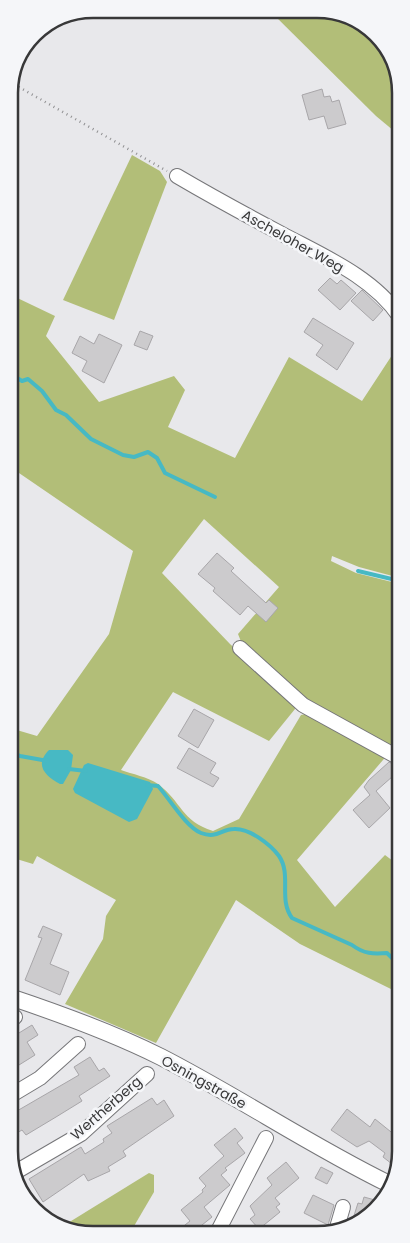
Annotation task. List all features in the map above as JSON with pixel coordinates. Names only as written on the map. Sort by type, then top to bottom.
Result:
[{"type":"street","name":"Ascheloher Weg","points":[[177,176],[328,258],[363,280],[392,305]]},
{"type":"street","points":[[240,648],[303,704],[392,754]]},
{"type":"street","name":"Osningstraße","points":[[18,1000],[92,1027],[160,1057],[340,1160],[385,1182]]},
{"type":"street","points":[[18,1091],[40,1078],[78,1044]]},
{"type":"street","name":"Wertherberg","points":[[20,1170],[81,1134],[146,1074]]},
{"type":"street","points":[[221,1226],[266,1138]]},
{"type":"street","points":[[338,1223],[343,1207]]},
{"type":"path","points":[[18,87],[177,176]]},
{"type":"green space","points":[[277,18],[318,18],[342,21],[371,39],[389,68],[392,92],[392,129],[376,116]]},
{"type":"green space","points":[[132,155],[160,171],[167,182],[114,320],[63,300]]},
{"type":"green space","points":[[18,298],[55,316],[46,336],[99,402],[174,376],[185,390],[168,427],[235,458],[289,357],[362,401],[392,355],[392,576],[359,567],[332,556],[331,561],[356,573],[392,582],[392,749],[294,691],[242,644],[238,634],[279,587],[204,519],[162,573],[230,644],[294,703],[295,709],[269,741],[173,692],[121,770],[158,784],[194,822],[213,831],[239,819],[301,715],[311,713],[389,753],[297,860],[335,907],[385,855],[392,860],[392,990],[300,944],[236,900],[156,1043],[65,1004],[103,939],[106,916],[116,900],[37,856],[33,864],[18,859],[18,730],[37,736],[109,634],[133,551],[19,473]]},
{"type":"green space","points":[[149,1173],[154,1175],[154,1192],[134,1226],[92,1226],[69,1222]]},
{"type":"water","points":[[49,750],[68,750],[73,755],[71,770],[63,784],[50,777],[43,770],[42,761]]},
{"type":"water","points":[[88,763],[150,782],[153,789],[137,819],[129,822],[75,793],[73,789],[84,765]]},
{"type":"building","points":[[322,89],[324,97],[330,96],[332,102],[339,100],[346,124],[328,129],[324,116],[309,120],[302,95]]},
{"type":"building","points":[[330,278],[337,284],[341,280],[356,293],[340,310],[318,290]]},
{"type":"building","points":[[362,290],[383,310],[373,321],[351,301]]},
{"type":"building","points":[[313,318],[354,343],[337,370],[316,355],[323,345],[304,332]]},
{"type":"building","points":[[140,331],[153,336],[147,350],[134,345]]},
{"type":"building","points":[[99,334],[122,345],[104,383],[82,371],[87,361],[72,353],[80,336],[94,344]]},
{"type":"building","points":[[217,553],[234,568],[231,571],[266,603],[269,600],[278,608],[266,622],[248,606],[240,615],[213,591],[215,588],[198,574]]},
{"type":"building","points":[[194,709],[214,720],[198,748],[178,736]]},
{"type":"building","points":[[189,748],[216,763],[210,773],[219,778],[213,787],[177,768]]},
{"type":"building","points":[[389,762],[392,764],[392,777],[376,791],[390,808],[369,828],[353,810],[370,795],[364,787]]},
{"type":"building","points":[[43,926],[62,934],[50,964],[69,972],[60,995],[25,980],[42,938],[38,937]]},
{"type":"building","points":[[32,1025],[38,1035],[27,1042],[35,1055],[19,1065],[18,1063],[18,1034]]},
{"type":"building","points":[[90,1057],[99,1071],[104,1068],[110,1076],[79,1096],[82,1101],[56,1117],[26,1135],[22,1130],[18,1132],[18,1110],[79,1075],[74,1067]]},
{"type":"building","points":[[152,1098],[157,1105],[164,1100],[174,1116],[123,1151],[126,1156],[108,1167],[110,1171],[88,1181],[84,1174],[43,1202],[29,1179],[81,1147],[85,1154],[104,1142],[103,1139],[112,1133],[107,1126]]},
{"type":"building","points":[[347,1109],[370,1127],[375,1119],[392,1133],[391,1163],[383,1157],[385,1153],[369,1141],[357,1147],[331,1130]]},
{"type":"building","points":[[235,1128],[243,1138],[237,1143],[245,1153],[225,1168],[227,1170],[221,1175],[230,1185],[204,1207],[212,1217],[201,1226],[184,1226],[190,1221],[181,1210],[203,1192],[202,1190],[206,1186],[199,1178],[224,1156],[214,1145]]},
{"type":"building","points":[[286,1162],[299,1178],[275,1198],[280,1204],[276,1207],[280,1212],[263,1226],[256,1226],[250,1219],[255,1215],[250,1206],[272,1185],[267,1178]]},
{"type":"building","points":[[321,1167],[333,1173],[327,1184],[315,1178]]},
{"type":"building","points":[[313,1195],[334,1205],[328,1225],[304,1213]]},
{"type":"building","points":[[364,1197],[374,1200],[354,1216],[358,1203],[362,1204]]},
{"type":"waterway","points":[[18,379],[22,381],[28,379],[42,391],[56,410],[66,415],[91,439],[123,455],[134,457],[148,452],[157,458],[165,473],[215,497]]},
{"type":"waterway","points":[[358,571],[392,579]]},
{"type":"waterway","points":[[18,755],[48,761]]},
{"type":"waterway","points":[[69,769],[86,771]]},
{"type":"waterway","points":[[147,785],[158,786],[195,830],[211,835],[230,829],[240,829],[259,838],[270,847],[283,863],[286,903],[292,918],[365,952],[387,953],[392,958]]}]
